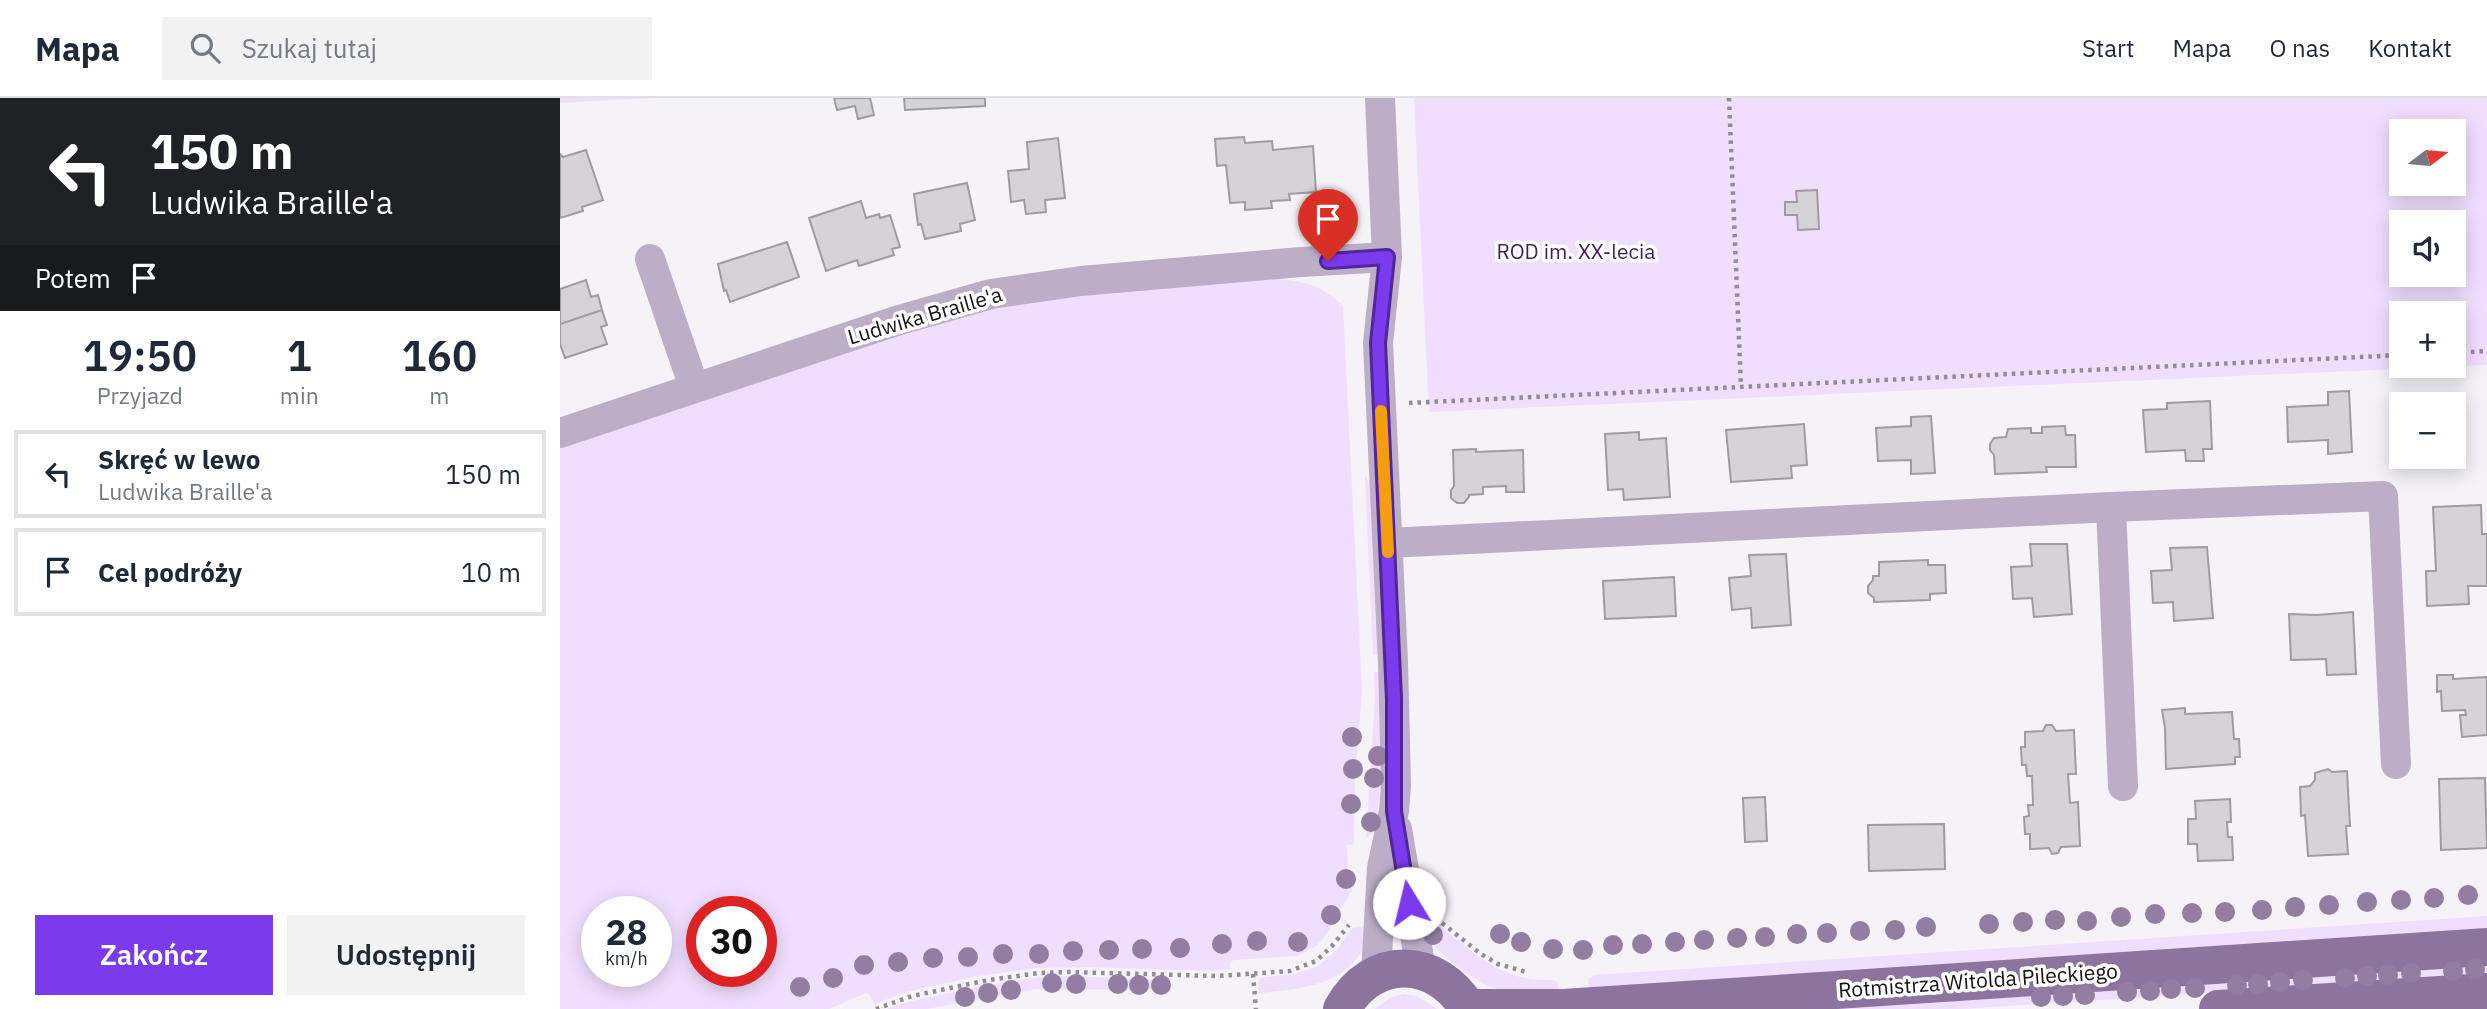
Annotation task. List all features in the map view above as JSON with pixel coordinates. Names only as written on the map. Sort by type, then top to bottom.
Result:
[{"type":"main road","name":"Rotmistrza Witolda Pileckiego","points":[[1468,1009],[1564,1008],[2487,947]]},
{"type":"main road","points":[[1336,1009],[1363,982],[1376,974],[1398,968],[1421,970],[1441,977],[1457,991],[1468,1009]]},
{"type":"main road","points":[[2218,1009],[2487,992]]},
{"type":"street","points":[[1380,98],[1387,257],[1379,324],[1380,405],[1394,699],[1394,811],[1421,970]]},
{"type":"street","name":"Ludwika Braille'a","points":[[560,433],[896,321],[991,294],[1081,281],[1387,257]]},
{"type":"street","points":[[650,260],[694,387]]},
{"type":"street","points":[[1388,543],[2383,496],[2396,764]]},
{"type":"street","points":[[2111,507],[2123,786]]},
{"type":"street","points":[[1376,974],[1382,868],[1394,811]]},
{"type":"path","points":[[1728,98],[1741,387]]},
{"type":"path","points":[[2466,352],[2487,351]]},
{"type":"path","points":[[1380,405],[2389,356]]},
{"type":"path","points":[[1439,920],[1481,954],[1498,964],[1532,974]]},
{"type":"path","points":[[876,1009],[912,996],[1039,973],[1217,976],[1290,971],[1316,961],[1332,946],[1344,929],[1357,922]]},
{"type":"path","points":[[1253,974],[1256,1009]]},
{"type":"green space","points":[[560,98],[655,98],[560,103]]},
{"type":"green space","name":"ROD im. XX-lecia","points":[[1414,98],[2487,98],[2487,365],[2466,366],[2466,301],[2389,301],[2389,369],[1429,412]]},
{"type":"green space","points":[[1277,279],[1313,286],[1329,294],[1343,306],[1362,691],[1355,778],[1354,844],[1347,845],[1352,890],[1324,938],[1315,947],[1297,956],[1234,960],[1230,962],[1230,969],[1210,971],[1035,968],[979,976],[910,991],[874,1004],[866,993],[829,1009],[560,1009],[560,445],[960,313],[1097,291]]},
{"type":"green space","points":[[1365,476],[1372,485],[1381,654],[1373,655]]},
{"type":"green space","points":[[1374,672],[1382,672],[1383,766],[1376,828],[1366,839],[1375,699]]},
{"type":"green space","points":[[2487,916],[2487,931],[1589,990],[1588,979],[1594,975]]},
{"type":"green space","points":[[1426,920],[1434,922],[1475,954],[1501,970],[1516,976],[1557,982],[1560,993],[1506,992],[1482,983],[1437,948],[1430,937]]},
{"type":"green space","points":[[1372,925],[1356,960],[1344,971],[1314,985],[1259,993],[1260,978],[1295,974],[1318,966],[1338,949],[1352,928]]},
{"type":"green space","points":[[2487,963],[2487,975],[1962,1009],[1782,1009]]},
{"type":"green space","points":[[1065,976],[1170,980],[1170,988],[1036,989],[927,1009],[887,1009],[986,985]]},
{"type":"green space","points":[[1403,994],[1416,996],[1437,1009],[1374,1009],[1390,998]]},
{"type":"building","points":[[834,98],[870,98],[874,115],[858,119],[855,106],[837,110]]},
{"type":"building","points":[[904,98],[985,98],[985,106],[905,110]]},
{"type":"building","points":[[1244,137],[1245,143],[1272,141],[1273,150],[1313,146],[1316,192],[1289,194],[1290,200],[1271,201],[1272,208],[1245,210],[1245,202],[1230,203],[1226,165],[1217,166],[1215,139]]},
{"type":"building","points":[[1058,138],[1065,198],[1045,200],[1046,212],[1026,214],[1024,200],[1011,202],[1008,171],[1029,169],[1027,142]]},
{"type":"building","points":[[586,150],[603,200],[582,207],[583,211],[560,218],[560,154],[563,157]]},
{"type":"building","points":[[967,183],[975,220],[960,224],[961,231],[925,239],[921,224],[918,225],[914,194]]},
{"type":"building","points":[[1817,190],[1819,229],[1798,230],[1797,215],[1785,215],[1785,202],[1797,202],[1796,191]]},
{"type":"building","points":[[861,201],[866,218],[879,214],[880,218],[890,215],[900,247],[892,249],[894,255],[859,266],[857,260],[826,271],[809,218]]},
{"type":"building","points":[[787,242],[799,277],[730,302],[726,290],[724,291],[718,264]]},
{"type":"building","points":[[586,280],[591,297],[598,295],[602,310],[560,324],[560,289]]},
{"type":"building","points":[[602,310],[607,325],[601,327],[607,344],[565,358],[560,344],[560,324]]},
{"type":"building","points":[[2349,391],[2352,452],[2328,454],[2328,440],[2288,442],[2287,407],[2328,405],[2328,392]]},
{"type":"building","points":[[2210,401],[2212,449],[2203,449],[2204,461],[2186,461],[2185,450],[2146,452],[2143,410],[2167,409],[2167,403]]},
{"type":"building","points":[[1931,416],[1935,473],[1911,474],[1911,460],[1878,461],[1876,428],[1911,426],[1911,417]]},
{"type":"building","points":[[1804,424],[1807,465],[1791,466],[1792,478],[1731,482],[1726,430]]},
{"type":"building","points":[[2065,426],[2066,435],[2075,435],[2076,467],[2046,467],[2047,472],[1995,474],[1994,455],[1990,450],[1994,438],[2006,437],[2008,429],[2031,428],[2031,433],[2042,433],[2042,427]]},
{"type":"building","points":[[1639,432],[1639,440],[1666,438],[1670,497],[1624,500],[1623,489],[1608,490],[1605,434]]},
{"type":"building","points":[[1476,449],[1476,452],[1523,450],[1524,492],[1506,492],[1506,486],[1483,487],[1483,494],[1469,495],[1464,503],[1457,503],[1451,498],[1454,486],[1453,450]]},
{"type":"building","points":[[2481,505],[2482,534],[2487,534],[2487,586],[2468,586],[2469,604],[2427,606],[2426,571],[2436,571],[2433,507]]},
{"type":"building","points":[[2030,544],[2067,544],[2072,614],[2034,617],[2032,598],[2013,599],[2011,567],[2032,566]]},
{"type":"building","points":[[2207,547],[2213,618],[2174,621],[2173,602],[2153,603],[2151,571],[2172,570],[2170,548]]},
{"type":"building","points":[[1786,554],[1791,625],[1752,628],[1751,608],[1732,610],[1729,578],[1751,576],[1749,555]]},
{"type":"building","points":[[1928,560],[1928,565],[1945,565],[1946,593],[1930,594],[1930,600],[1874,602],[1874,598],[1868,593],[1873,576],[1879,576],[1879,562]]},
{"type":"building","points":[[1674,577],[1676,616],[1605,619],[1603,581]]},
{"type":"building","points":[[2353,612],[2356,674],[2327,675],[2326,659],[2291,660],[2289,614]]},
{"type":"building","points":[[2437,675],[2453,675],[2453,679],[2487,677],[2487,735],[2462,737],[2460,715],[2466,715],[2465,710],[2442,711],[2441,691],[2437,692]]},
{"type":"building","points":[[2185,708],[2185,714],[2232,712],[2234,739],[2239,739],[2240,757],[2235,757],[2235,764],[2166,769],[2162,710]]},
{"type":"building","points":[[2046,725],[2052,725],[2056,731],[2074,730],[2076,774],[2068,774],[2070,803],[2078,802],[2080,846],[2061,847],[2058,853],[2052,854],[2049,848],[2030,849],[2030,834],[2025,834],[2024,817],[2029,816],[2028,805],[2033,805],[2032,776],[2027,776],[2026,765],[2022,765],[2021,747],[2025,747],[2025,732],[2043,731]]},
{"type":"building","points":[[2328,769],[2332,772],[2347,771],[2350,826],[2346,826],[2348,854],[2308,856],[2305,815],[2301,816],[2300,787],[2310,786],[2315,780],[2315,773]]},
{"type":"building","points":[[2485,778],[2487,848],[2441,850],[2439,779]]},
{"type":"building","points":[[1765,797],[1767,841],[1745,842],[1743,798]]},
{"type":"building","points":[[2230,799],[2231,822],[2227,822],[2228,837],[2232,837],[2233,860],[2198,861],[2197,844],[2188,844],[2188,819],[2196,819],[2195,801]]},
{"type":"building","points":[[1944,824],[1945,869],[1869,871],[1868,825]]},
{"type":"slow traffic","points":[[1381,411],[1388,552]]},
{"type":"route","points":[[1328,261],[1387,257],[1378,343],[1380,405],[1394,699],[1394,811],[1409,903]]}]
